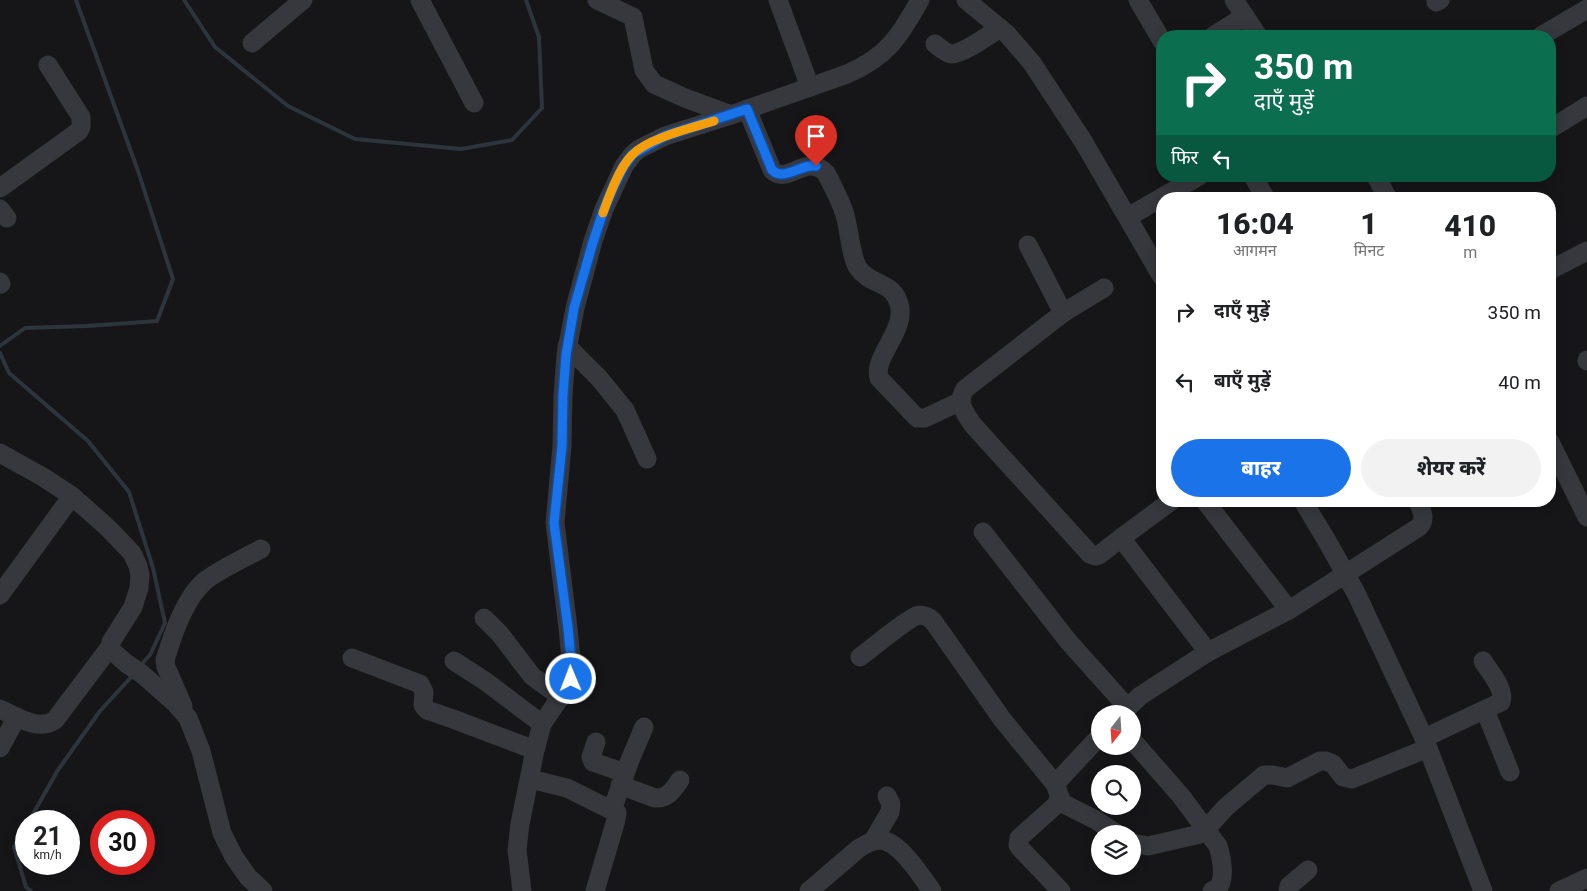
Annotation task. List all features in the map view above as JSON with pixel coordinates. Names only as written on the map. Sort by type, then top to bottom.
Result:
[{"type":"street","points":[[252,43],[303,0]]},
{"type":"street","points":[[420,0],[474,103]]},
{"type":"street","points":[[597,0],[633,18],[644,70],[654,84],[685,98],[739,112],[772,170],[776,173],[784,174],[810,165],[822,168],[845,214],[858,268],[873,280],[893,291],[899,304],[900,318],[878,365],[879,378],[917,418],[925,418],[961,401]]},
{"type":"street","points":[[778,0],[810,87]]},
{"type":"street","points":[[522,891],[518,850],[520,824],[535,750],[542,724],[568,686],[572,670],[554,523],[562,446],[563,395],[567,346],[574,308],[593,242],[608,201],[624,166],[629,158],[639,149],[665,136],[739,112],[865,66],[893,43],[905,27],[920,0]]},
{"type":"street","points":[[966,0],[1000,28],[1032,63],[1083,141],[1156,266]]},
{"type":"street","points":[[1138,0],[1156,31]]},
{"type":"street","points":[[1234,0],[1254,30]]},
{"type":"street","points":[[1551,30],[1587,9]]},
{"type":"street","points":[[1222,30],[1244,16]]},
{"type":"street","points":[[935,44],[948,53],[953,54],[966,49],[1000,28]]},
{"type":"street","points":[[0,188],[79,131],[82,126],[81,117],[48,65]]},
{"type":"street","points":[[1556,125],[1587,106]]},
{"type":"street","points":[[1171,192],[1189,182]]},
{"type":"street","points":[[1128,217],[1156,201]]},
{"type":"street","points":[[1028,245],[1062,313]]},
{"type":"street","points":[[1556,267],[1587,251]]},
{"type":"street","points":[[1104,288],[1062,313],[965,388],[961,401],[962,408],[973,425],[1090,554],[1098,555],[1164,507]]},
{"type":"street","points":[[567,346],[591,369],[625,410],[647,459]]},
{"type":"street","points":[[0,453],[44,477],[72,496],[126,545],[138,566],[140,582],[135,600],[110,647],[51,724],[38,724],[0,709]]},
{"type":"street","points":[[1556,454],[1587,517]]},
{"type":"street","points":[[0,595],[72,496]]},
{"type":"street","points":[[1210,507],[1289,610]]},
{"type":"street","points":[[1306,507],[1360,601],[1426,743],[1483,891]]},
{"type":"street","points":[[1130,705],[1140,696],[1208,652],[1289,610],[1420,527],[1424,518],[1420,507]]},
{"type":"street","points":[[983,532],[1119,705]]},
{"type":"street","points":[[1121,538],[1208,652]]},
{"type":"street","points":[[261,549],[207,580],[196,589],[187,602],[165,660],[166,667],[201,751],[222,833],[234,857],[248,877],[263,891]]},
{"type":"street","points":[[860,657],[909,620],[921,615],[929,617],[1057,792],[1104,825]]},
{"type":"street","points":[[484,618],[500,634],[532,676],[561,697]]},
{"type":"street","points":[[110,647],[111,650],[176,704],[188,718]]},
{"type":"street","points":[[352,658],[420,684],[424,692],[423,705],[427,710],[454,718],[535,750]]},
{"type":"street","points":[[454,661],[485,681],[542,724]]},
{"type":"street","points":[[1141,845],[1148,846],[1207,831],[1226,806],[1264,775],[1287,778],[1320,761],[1326,761],[1333,764],[1342,777],[1352,779],[1426,743],[1501,702],[1502,694],[1482,661]]},
{"type":"street","points":[[1485,710],[1510,772]]},
{"type":"street","points":[[0,748],[17,717]]},
{"type":"street","points":[[612,810],[622,779],[644,727]]},
{"type":"street","points":[[596,742],[591,755],[592,762],[655,798],[660,798],[671,792],[680,780]]},
{"type":"street","points":[[1061,891],[1018,845],[1020,838],[1056,805],[1057,792],[1091,748]]},
{"type":"street","points":[[1141,750],[1181,796],[1214,839],[1220,852],[1222,877],[1219,887],[1212,891]]},
{"type":"street","points":[[530,779],[566,788],[617,813],[595,891]]},
{"type":"street","points":[[873,841],[890,812],[891,804],[887,796]]},
{"type":"street","points":[[810,891],[858,849],[873,841],[885,841],[897,849],[912,863],[932,891]]},
{"type":"street","points":[[1288,891],[1289,886],[1308,870]]},
{"type":"street","points":[[1559,891],[1587,878]]},
{"type":"waterway","points":[[0,346],[25,328],[157,321],[173,279],[138,171],[76,0]]},
{"type":"waterway","points":[[184,0],[215,47],[288,106],[355,139],[461,149],[512,140],[542,108],[539,37],[526,0]]},
{"type":"waterway","points":[[0,353],[9,373],[88,441],[129,492],[153,568],[165,623],[150,655],[140,666]]},
{"type":"waterway","points":[[35,810],[58,770],[100,711],[133,675]]},
{"type":"waterway","points":[[15,845],[15,850]]},
{"type":"waterway","points":[[22,875],[26,887],[31,891]]},
{"type":"slow traffic","points":[[603,213],[624,166],[639,149],[665,136],[714,121]]},
{"type":"route","points":[[571,679],[572,670],[568,628],[554,523],[562,446],[566,355],[574,308],[593,242],[604,209],[619,176],[629,158],[639,149],[665,136],[747,109],[772,170],[780,175],[810,165],[816,166]]}]
